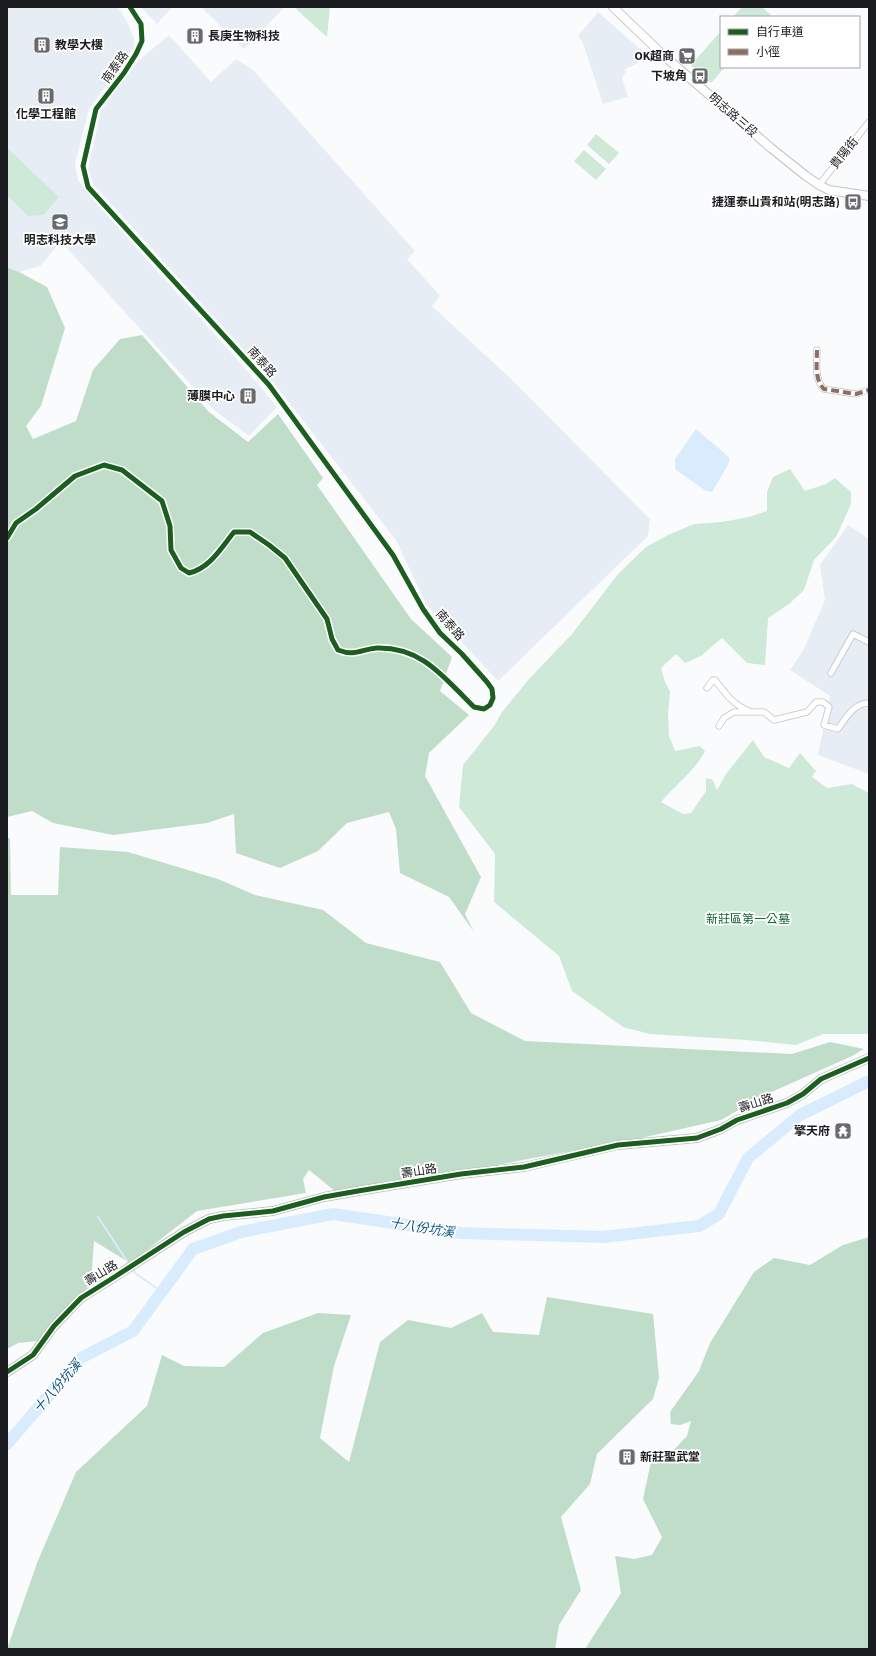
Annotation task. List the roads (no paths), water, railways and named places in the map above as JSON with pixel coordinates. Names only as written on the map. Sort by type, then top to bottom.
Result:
[{"type":"street","name":"南泰路","points":[[7,538],[16,523],[36,509],[75,476],[104,466],[122,470],[162,501],[170,526],[171,550],[181,568],[189,573],[199,570],[210,562],[234,532],[250,532],[285,558],[327,619],[332,639],[338,650],[347,654],[359,653],[376,648],[398,650],[415,655],[429,663],[474,707],[484,708],[490,705],[493,698],[492,689],[487,682],[462,654],[440,633],[423,609],[393,555],[269,385],[88,187],[83,166],[96,109],[124,73],[142,41],[141,24],[130,7]]},
{"type":"street","name":"明志路三段","points":[[613,7],[663,55],[765,143],[818,185],[829,190],[869,196]]},
{"type":"street","name":"貴陽街","points":[[818,185],[869,122]]},
{"type":"street","points":[[817,350],[817,377],[824,389],[856,394],[869,390]]},
{"type":"street","points":[[831,673],[853,634],[869,642]]},
{"type":"street","points":[[707,688],[713,680],[715,680],[728,697],[739,707],[751,712]]},
{"type":"street","points":[[719,726],[724,718],[734,712],[764,712],[774,720],[807,712],[816,702],[823,702],[829,707],[824,725],[838,729],[851,711],[863,703],[869,703]]},
{"type":"street","name":"壽山路","points":[[7,1372],[33,1356],[62,1317],[81,1298],[184,1232],[209,1219],[222,1216],[273,1211],[324,1197],[358,1191],[461,1174],[524,1167],[633,1142],[697,1138],[721,1129],[737,1120],[787,1103],[803,1094],[821,1079],[869,1058]]},
{"type":"water","points":[[696,429],[730,458],[728,465],[712,492],[706,491],[675,469],[675,459]]},
{"type":"waterway","name":"十八份坑溪","points":[[7,1444],[81,1358],[133,1331],[193,1249],[241,1232],[333,1214],[461,1233],[603,1237],[699,1226],[719,1214],[748,1158],[800,1115],[869,1081]]},
{"type":"waterway","points":[[98,1217],[129,1264]]},
{"type":"waterway","points":[[132,1268],[135,1273],[162,1292]]},
{"type":"place","name":"長庚生物科技","points":[[195,36]]},
{"type":"place","name":"教學大樓","points":[[42,45]]},
{"type":"place","name":"OK超商","points":[[687,56]]},
{"type":"place","name":"下坡角","points":[[700,76]]},
{"type":"place","name":"化學工程館","points":[[46,96]]},
{"type":"place","name":"捷運泰山貴和站(明志路)","points":[[853,202]]},
{"type":"place","name":"明志科技大學","points":[[60,222]]},
{"type":"place","name":"薄膜中心","points":[[248,396]]},
{"type":"place","name":"擎天府","points":[[843,1131]]},
{"type":"place","name":"新莊聖武堂","points":[[627,1457]]},
{"type":"park label","name":"新莊區第一公墓","points":[[748,919]]}]
